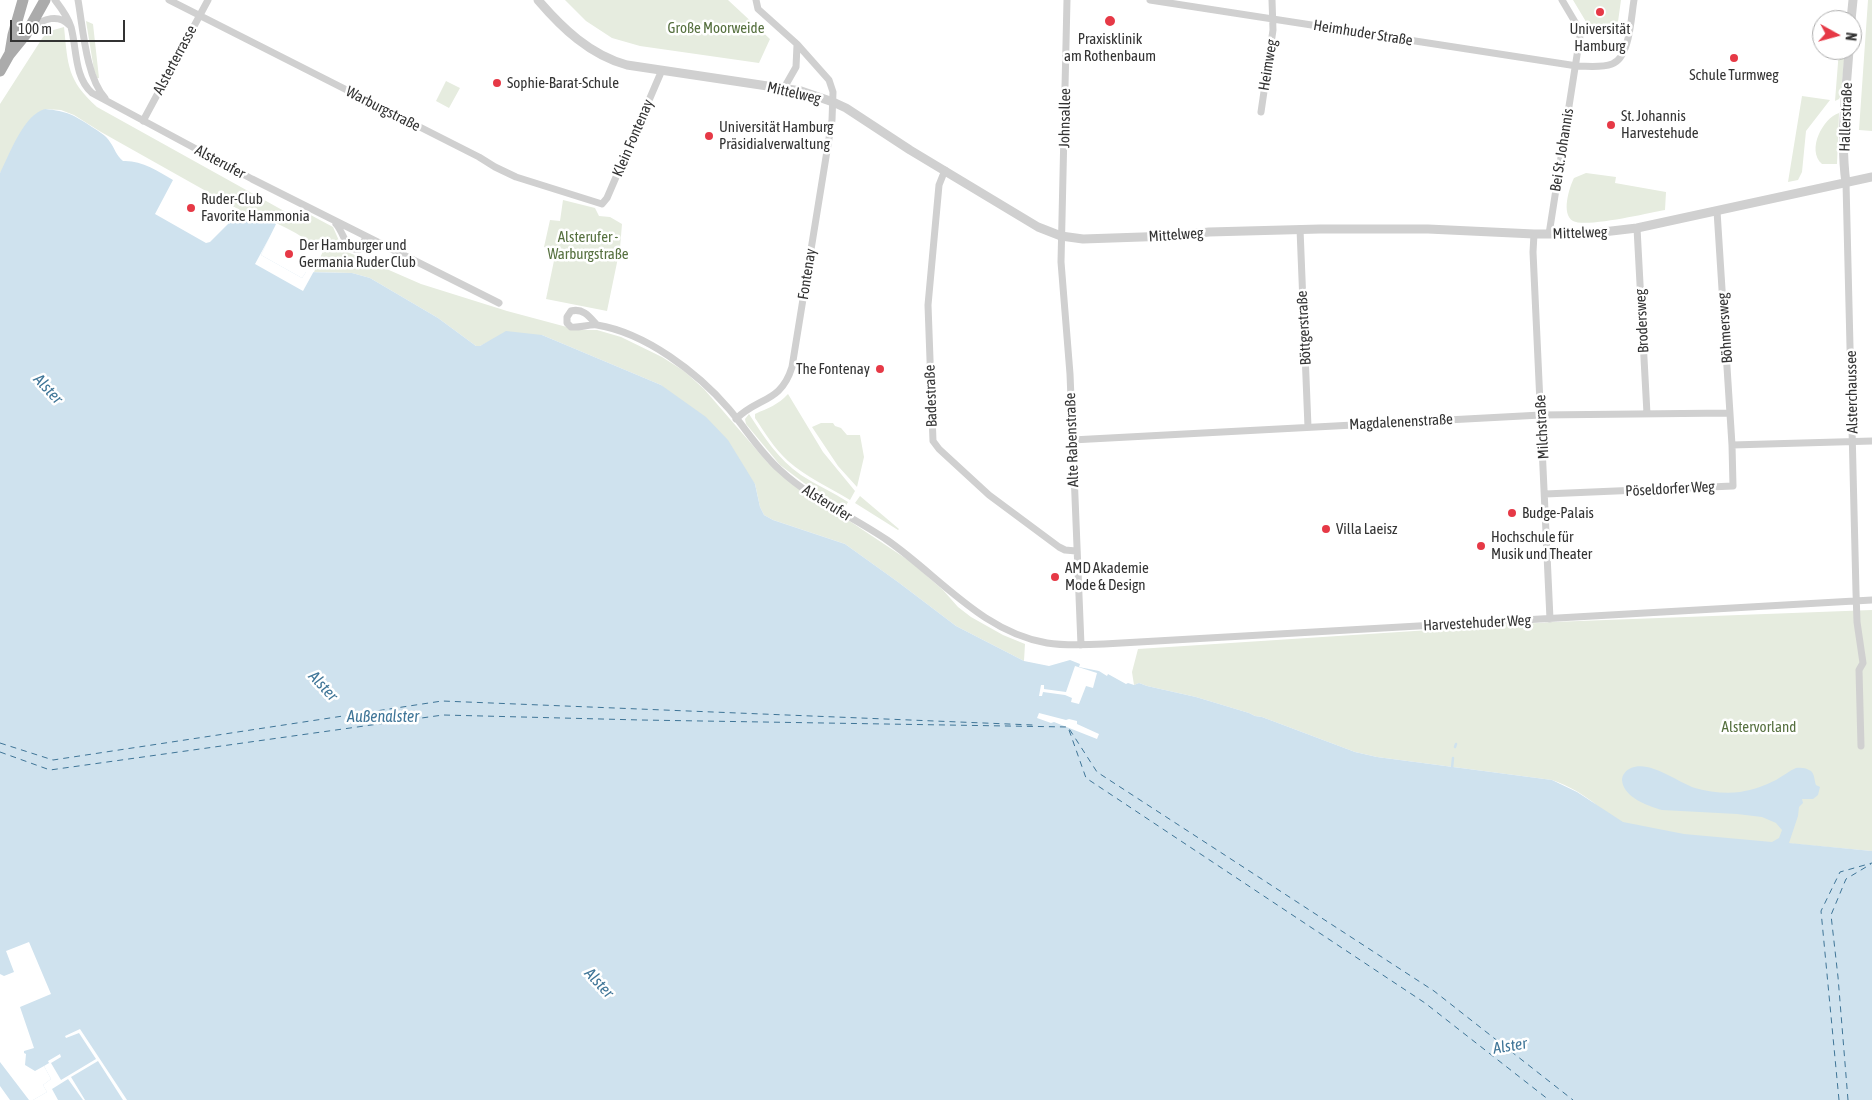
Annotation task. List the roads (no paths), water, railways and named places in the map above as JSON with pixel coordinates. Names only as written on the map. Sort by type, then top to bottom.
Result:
[{"type":"main road","points":[[9,55],[23,0]]},
{"type":"main road","points":[[0,71],[9,55],[26,34],[45,0]]},
{"type":"street","name":"Alsterufer","points":[[56,0],[71,28],[79,68],[85,85],[92,93],[333,220],[499,303]]},
{"type":"street","name":"Alsterufer","points":[[78,0],[92,75],[98,90],[107,100]]},
{"type":"street","name":"Warburgstraße","points":[[169,0],[501,170],[516,177],[602,204]]},
{"type":"street","name":"Alsterterrasse","points":[[143,121],[208,0]]},
{"type":"street","name":"Mittelweg","points":[[538,0],[575,37],[600,56],[628,65],[802,91],[833,102],[846,108],[1038,227],[1061,236],[1083,239],[1300,229],[1428,229],[1534,234],[1586,234],[1637,228],[1872,177]]},
{"type":"street","name":"Johnsallee","points":[[1061,236],[1067,0]]},
{"type":"street","name":"Heimhuder Straße","points":[[1150,0],[1577,66],[1611,64],[1619,61],[1626,44],[1634,0]]},
{"type":"street","name":"Heimweg","points":[[1261,112],[1273,30],[1272,0]]},
{"type":"street","name":"Bei St. Johannis","points":[[1549,234],[1577,66],[1580,33],[1562,0]]},
{"type":"street","name":"Fontenay","points":[[736,419],[748,407],[769,399],[776,394],[788,379],[792,367],[832,120],[833,102],[833,92],[829,80],[797,44],[758,9],[756,3]]},
{"type":"street","points":[[26,34],[38,22],[48,19],[64,21],[71,28]]},
{"type":"street","points":[[784,88],[796,67],[797,44]]},
{"type":"street","name":"Hallerstraße","points":[[1846,183],[1844,166],[1848,60]]},
{"type":"street","name":"Klein Fontenay","points":[[602,204],[607,198],[662,70]]},
{"type":"street","name":"Badestraße","points":[[945,170],[939,185],[929,303],[932,435],[936,445],[989,495],[1059,547],[1065,550],[1076,551]]},
{"type":"street","name":"Alsterchaussee","points":[[1846,183],[1856,600],[1863,663],[1859,670],[1861,746]]},
{"type":"street","name":"Böhmersweg","points":[[1716,211],[1732,445]]},
{"type":"street","points":[[333,220],[343,234],[346,243],[352,249],[360,249],[366,237]]},
{"type":"street","name":"Brodersweg","points":[[1637,228],[1647,414]]},
{"type":"street","name":"Böttgerstraße","points":[[1300,229],[1308,427]]},
{"type":"street","name":"Milchstraße","points":[[1534,234],[1550,619]]},
{"type":"street","name":"Alte Rabenstraße","points":[[1061,236],[1061,262],[1070,374],[1076,551],[1082,645]]},
{"type":"street","name":"Alsterufer","points":[[596,324],[644,342],[672,358],[704,384],[736,419],[770,461],[791,480],[886,539],[981,616],[1026,637],[1048,643],[1082,645]]},
{"type":"street","name":"Magdalenenstraße","points":[[1072,440],[1541,414],[1730,412]]},
{"type":"street","points":[[1732,445],[1872,441]]},
{"type":"street","name":"Pöseldorfer Weg","points":[[1545,494],[1733,486],[1732,445]]},
{"type":"street","name":"Harvestehuder Weg","points":[[1082,645],[1872,600]]},
{"type":"water","name":"Außenalster","points":[[45,109],[65,112],[80,119],[106,137],[123,161],[143,164],[173,180],[155,214],[206,243],[210,242],[232,220],[238,221],[245,213],[262,216],[276,224],[261,255],[302,278],[306,272],[352,273],[370,278],[438,318],[476,346],[480,346],[506,331],[542,335],[661,385],[706,417],[728,440],[755,484],[760,507],[764,515],[773,520],[845,544],[956,626],[1024,661],[1049,666],[1070,660],[1080,664],[1079,667],[1099,671],[1107,676],[1108,674],[1126,684],[1134,685],[1139,683],[1196,697],[1262,717],[1355,752],[1377,757],[1552,780],[1577,792],[1623,822],[1684,834],[1772,842],[1779,838],[1782,830],[1776,823],[1762,817],[1662,810],[1650,806],[1631,796],[1623,786],[1622,780],[1626,771],[1638,766],[1646,767],[1655,769],[1695,788],[1729,793],[1754,789],[1776,780],[1796,768],[1804,768],[1811,771],[1816,785],[1820,787],[1818,795],[1813,799],[1802,799],[1803,803],[1799,807],[1789,843],[1872,851],[1872,1100],[33,1100],[47,1092],[43,1085],[51,1079],[44,1066],[35,1071],[25,1065],[26,1054],[24,1051],[34,1048],[20,1007],[51,994],[29,942],[6,951],[14,972],[4,976],[0,974],[0,173],[24,127],[37,113]]},
{"type":"water","points":[[0,1062],[29,1100],[10,1100],[0,1086]]},
{"type":"waterway","points":[[1452,768],[1453,758]]},
{"type":"place","name":"Universität Hamburg","points":[[1600,12]]},
{"type":"place","name":"Praxisklinik am Rothenbaum","points":[[1110,21]]},
{"type":"place","name":"Schule Turmweg","points":[[1734,58]]},
{"type":"place","name":"Sophie-Barat-Schule","points":[[497,83]]},
{"type":"place","name":"St. Johannis Harvestehude","points":[[1611,125]]},
{"type":"place","name":"Universität Hamburg Präsidialverwaltung","points":[[709,136]]},
{"type":"place","name":"Ruder-Club Favorite Hammonia","points":[[191,208]]},
{"type":"place","name":"Der Hamburger und Germania Ruder Club","points":[[289,254]]},
{"type":"place","name":"The Fontenay","points":[[880,369]]},
{"type":"place","name":"Budge-Palais","points":[[1512,513]]},
{"type":"place","name":"Villa Laeisz","points":[[1326,529]]},
{"type":"place","name":"Hochschule für Musik und Theater","points":[[1481,546]]},
{"type":"place","name":"AMD Akademie Mode & Design","points":[[1055,577]]},
{"type":"park label","name":"Große Moorweide","points":[[716,28]]},
{"type":"park label","name":"Alsterufer - Warburgstraße","points":[[588,246]]},
{"type":"park label","name":"Alstervorland","points":[[1759,727]]},
{"type":"water label","name":"Alster","points":[[48,389]]},
{"type":"water label","name":"Alster","points":[[323,686]]},
{"type":"water label","name":"Alster","points":[[599,983]]},
{"type":"water label","name":"Alster","points":[[1510,1046]]}]
